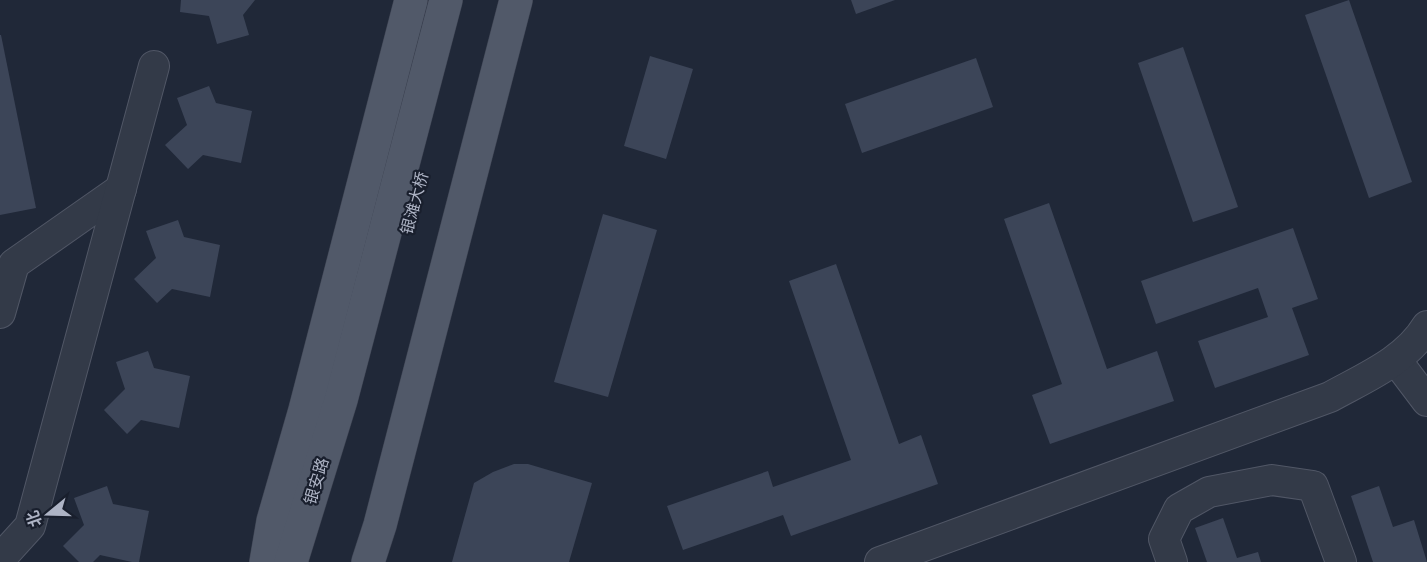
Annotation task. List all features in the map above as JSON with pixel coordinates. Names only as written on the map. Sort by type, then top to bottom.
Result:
[{"type":"main road","points":[[266,562],[273,521],[305,410],[411,0]]},
{"type":"main road","name":"银滩大桥","points":[[352,403],[446,0]]},
{"type":"main road","name":"银滩大桥","points":[[352,403],[467,0]]},
{"type":"main road","points":[[368,562],[383,514],[516,0]]},
{"type":"main road","name":"银安路","points":[[291,562],[352,403]]},
{"type":"main road","name":"银安路","points":[[314,562],[352,403]]},
{"type":"street","points":[[0,559],[30,526],[154,66]]},
{"type":"street","points":[[0,313],[14,264],[121,189]]},
{"type":"street","points":[[880,562],[1330,397],[1396,360],[1427,326]]},
{"type":"street","points":[[1396,360],[1427,401]]},
{"type":"street","points":[[1172,562],[1164,539],[1179,509],[1209,492],[1272,480],[1313,486],[1341,562]]},
{"type":"building","points":[[181,0],[255,0],[243,15],[249,35],[217,44],[209,16],[180,12]]},
{"type":"building","points":[[851,0],[895,0],[856,14]]},
{"type":"building","points":[[1349,0],[1412,182],[1369,198],[1305,15]]},
{"type":"building","points":[[0,35],[36,208],[0,215]]},
{"type":"building","points":[[1183,47],[1238,207],[1193,222],[1138,63]]},
{"type":"building","points":[[650,56],[693,69],[666,159],[624,146]]},
{"type":"building","points":[[976,58],[993,107],[862,153],[845,104]]},
{"type":"building","points":[[209,86],[216,103],[252,111],[241,163],[203,155],[188,169],[165,145],[187,125],[177,98]]},
{"type":"building","points":[[1049,203],[1107,369],[1157,351],[1174,401],[1050,444],[1032,395],[1062,384],[1004,219]]},
{"type":"building","points":[[603,214],[657,230],[608,397],[554,382]]},
{"type":"building","points":[[178,220],[184,237],[220,245],[210,297],[172,289],[157,303],[134,279],[156,258],[146,231]]},
{"type":"building","points":[[1293,228],[1318,299],[1292,308],[1309,355],[1215,388],[1198,341],[1268,317],[1258,288],[1156,324],[1141,281]]},
{"type":"building","points":[[836,264],[899,444],[921,435],[938,484],[791,536],[783,515],[683,550],[667,506],[768,471],[773,487],[851,460],[789,281]]},
{"type":"building","points":[[148,351],[154,368],[190,376],[179,428],[141,420],[127,434],[104,410],[125,389],[116,362]]},
{"type":"building","points":[[514,464],[528,464],[592,483],[569,562],[452,562],[474,483]]},
{"type":"building","points":[[107,486],[113,504],[149,511],[139,562],[100,555],[93,562],[79,562],[63,546],[84,525],[74,498]]},
{"type":"building","points":[[1379,486],[1393,527],[1414,520],[1427,562],[1373,562],[1351,496]]},
{"type":"building","points":[[1223,518],[1237,558],[1258,552],[1261,562],[1207,562],[1195,528]]}]
